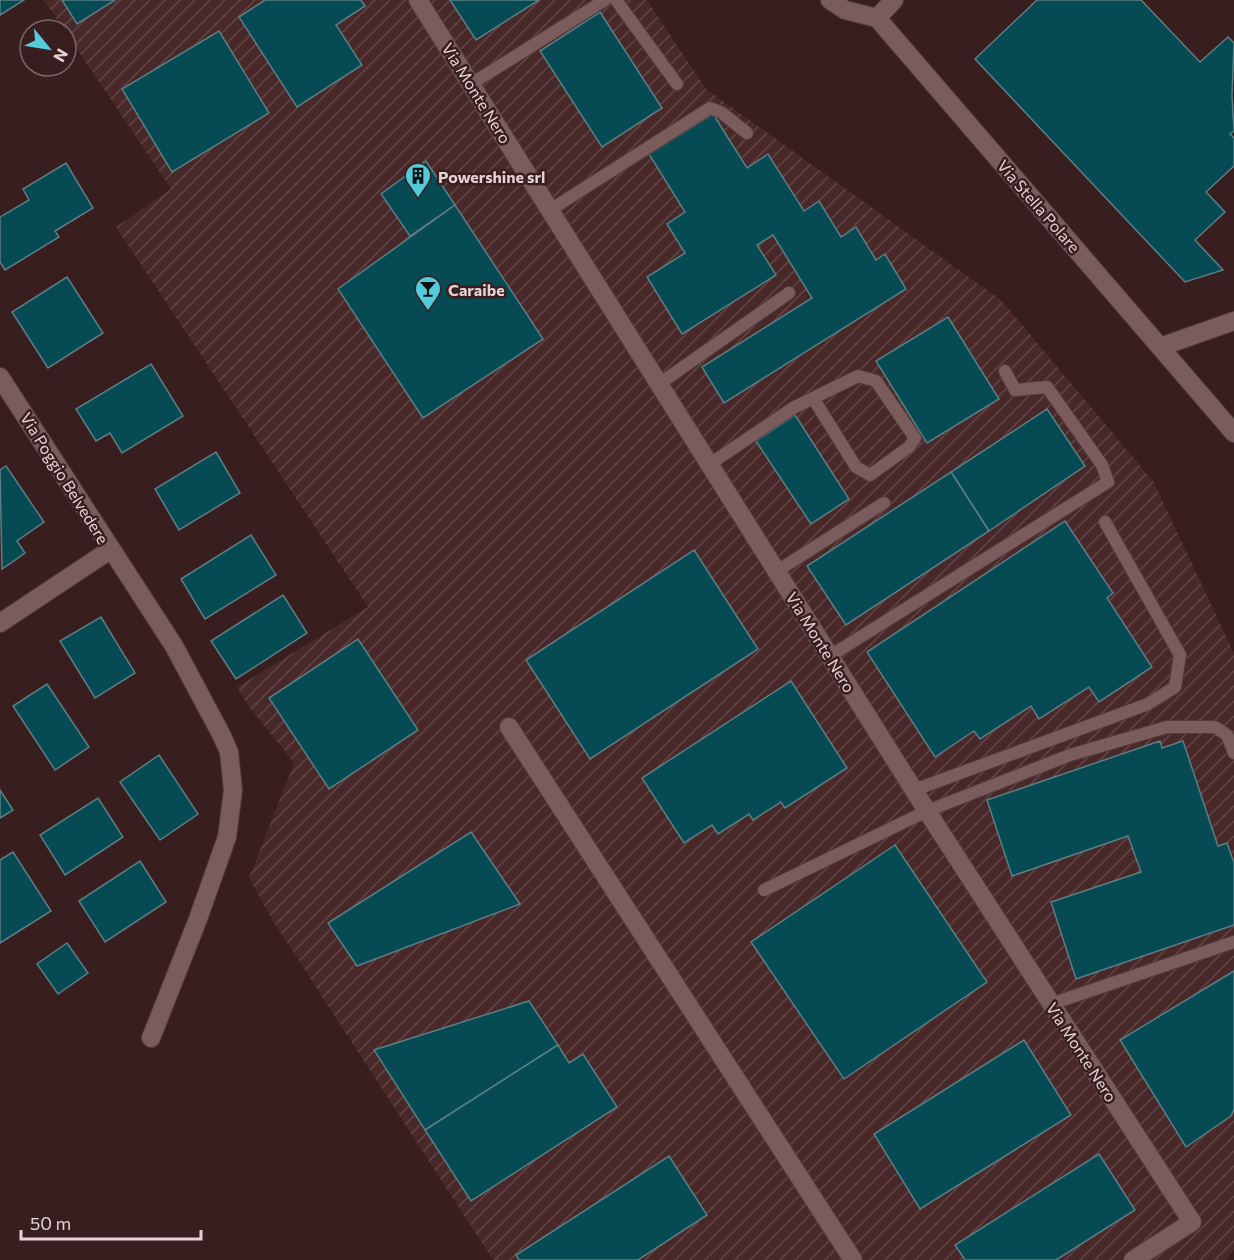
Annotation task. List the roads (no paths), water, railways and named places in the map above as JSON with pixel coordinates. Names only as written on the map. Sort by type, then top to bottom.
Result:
[{"type":"street","name":"Via Monte Nero","points":[[418,0],[927,811],[1192,1222],[1133,1260]]},
{"type":"street","points":[[830,0],[845,10],[877,18],[894,0]]},
{"type":"street","name":"Via Stella Polare","points":[[877,18],[1234,433]]},
{"type":"street","points":[[1160,347],[1234,321]]},
{"type":"street","name":"Via Poggio Belvedere","points":[[0,377],[174,646],[222,736],[232,770],[232,810],[221,858],[151,1038]]},
{"type":"street","points":[[0,622],[110,550]]},
{"type":"street","points":[[509,728],[853,1260]]},
{"type":"lane","points":[[471,84],[605,0]]},
{"type":"lane","points":[[616,0],[677,84]]},
{"type":"lane","points":[[550,210],[710,108],[722,113],[747,133]]},
{"type":"lane","points":[[659,384],[789,293]]},
{"type":"lane","points":[[830,656],[1108,482],[1102,465],[1047,387],[1015,390],[1005,371]]},
{"type":"lane","points":[[710,464],[794,408],[813,398],[858,376],[876,381],[915,438],[909,447],[870,474],[856,466],[813,398]]},
{"type":"lane","points":[[777,571],[884,503]]},
{"type":"lane","points":[[914,790],[1148,704],[1175,687],[1180,655],[1105,522]]},
{"type":"lane","points":[[764,890],[927,811],[1070,755],[1167,727],[1215,727],[1227,735],[1234,753]]},
{"type":"lane","points":[[1051,1004],[1234,942]]},
{"type":"place","name":"Powershine srl","points":[[418,199]]},
{"type":"place","name":"Caraibe","points":[[428,312]]}]
